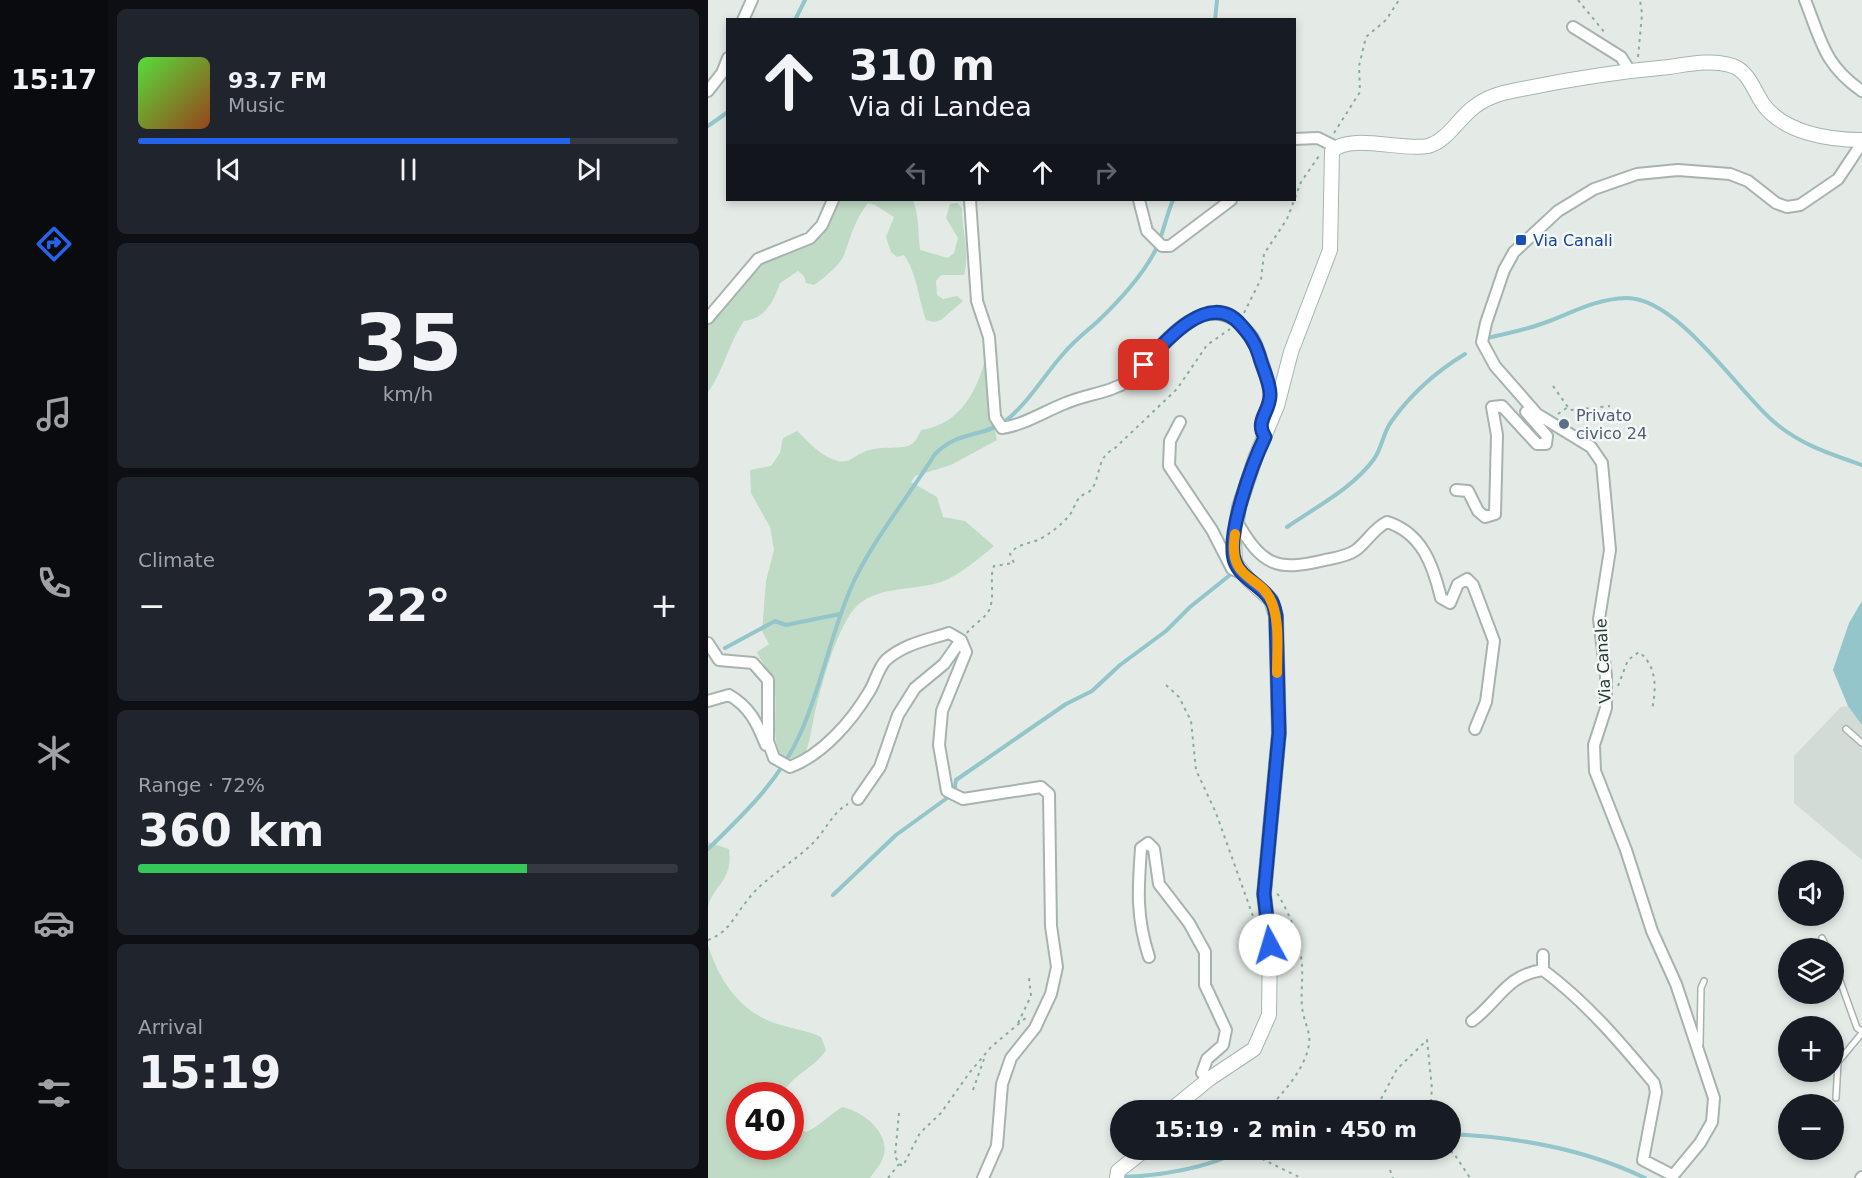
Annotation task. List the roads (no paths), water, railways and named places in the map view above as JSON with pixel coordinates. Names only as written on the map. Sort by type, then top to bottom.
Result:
[{"type":"street","points":[[744,18],[752,0]]},
{"type":"street","points":[[1805,0],[1826,54],[1842,77],[1862,91]]},
{"type":"street","points":[[1573,27],[1621,57],[1635,70]]},
{"type":"street","points":[[1296,139],[1318,138],[1332,144],[1430,146],[1449,132],[1473,107],[1488,97],[1550,83],[1635,70],[1713,62],[1735,66],[1749,79],[1763,104],[1775,118],[1827,138],[1862,142]]},
{"type":"street","points":[[708,91],[722,73],[726,63]]},
{"type":"street","name":"Via Canale","points":[[1671,1176],[1700,1143],[1712,1122],[1714,1098],[1676,984],[1652,931],[1626,850],[1595,771],[1594,745],[1606,708],[1606,676],[1599,619],[1610,550],[1602,463],[1591,447],[1532,408],[1495,366],[1482,342],[1486,323],[1509,260],[1558,211],[1594,189],[1637,174],[1678,170],[1730,174],[1748,181],[1776,203],[1787,207],[1800,205],[1838,179],[1862,142]]},
{"type":"street","points":[[1183,1100],[1209,1079],[1254,1049],[1269,1015],[1270,945],[1264,894],[1279,733],[1276,616],[1271,600],[1235,562],[1237,522],[1243,497],[1276,406],[1291,352],[1330,250],[1332,144]]},
{"type":"street","points":[[708,318],[758,259],[810,238],[822,225],[832,201]]},
{"type":"street","points":[[970,201],[977,301],[989,337],[995,417],[1002,428],[1013,426],[1068,402],[1116,388],[1133,378],[1167,338],[1197,317],[1217,312],[1234,317],[1254,340],[1270,394],[1260,422],[1260,430],[1265,437]]},
{"type":"street","points":[[1139,201],[1147,231],[1162,246],[1170,246],[1230,201]]},
{"type":"street","points":[[1456,490],[1468,491],[1478,511],[1485,517],[1495,514],[1497,435],[1492,407],[1502,406],[1537,444],[1546,444],[1547,436],[1526,412],[1532,408]]},
{"type":"street","points":[[1180,422],[1170,441],[1169,466],[1212,530],[1232,569],[1245,575]]},
{"type":"street","points":[[1237,522],[1259,555],[1284,566],[1298,567],[1354,552],[1376,527],[1387,522],[1402,527],[1414,536],[1429,560],[1441,598],[1445,602],[1450,603],[1458,584],[1467,579],[1473,585],[1494,641],[1486,702],[1475,729]]},
{"type":"street","points":[[708,643],[719,660],[753,663],[768,680],[768,741],[774,758],[790,767],[809,760],[837,733],[869,693],[884,662],[906,646],[949,633],[961,640],[966,652],[942,711],[939,745],[947,791],[963,799],[1041,787],[1050,794],[1051,926],[1057,967],[1051,994],[1035,1028],[1011,1058],[1002,1084],[997,1146],[983,1178]]},
{"type":"street","points":[[858,799],[880,767],[898,716],[915,688],[944,664],[961,640]]},
{"type":"street","points":[[708,701],[729,695],[741,702],[753,715],[771,750]]},
{"type":"street","points":[[1149,957],[1140,928],[1137,897],[1141,848],[1148,843],[1154,849],[1159,884],[1189,923],[1205,952],[1205,985],[1226,1030],[1223,1045],[1207,1059],[1202,1073],[1209,1079]]},
{"type":"street","points":[[1543,955],[1543,970]]},
{"type":"street","points":[[1472,1021],[1485,1011],[1510,981],[1528,972],[1543,970],[1569,989],[1603,1023],[1654,1083],[1656,1092],[1643,1160],[1671,1176]]},
{"type":"street","points":[[1118,1178],[1118,1171],[1132,1160]]},
{"type":"lane","points":[[1846,729],[1862,743]]},
{"type":"lane","points":[[1700,1056],[1701,988],[1704,981]]},
{"type":"lane","points":[[1836,1094],[1838,1062],[1862,1032],[1857,1028],[1844,992]]},
{"type":"water","points":[[1862,601],[1862,725],[1848,706],[1833,670],[1849,623]]},
{"type":"waterway","points":[[796,18],[805,0]]},
{"type":"waterway","points":[[1215,18],[1217,0]]},
{"type":"waterway","points":[[708,126],[726,113]]},
{"type":"waterway","points":[[708,849],[760,795],[793,749],[809,713],[839,618],[854,581],[882,533],[935,454],[953,441],[995,427],[1021,407],[1068,349],[1113,306],[1143,270],[1158,245],[1173,201]]},
{"type":"waterway","points":[[1487,338],[1516,332],[1604,301],[1626,298],[1646,302],[1666,313],[1686,329],[1759,407],[1783,429],[1815,448],[1862,465]]},
{"type":"waterway","points":[[1287,527],[1356,479],[1374,459],[1388,426],[1398,412],[1434,376],[1465,354]]},
{"type":"waterway","points":[[833,895],[896,835],[954,793],[956,780],[1066,704],[1092,691],[1120,665],[1166,631],[1190,607],[1230,575]]},
{"type":"waterway","points":[[725,648],[775,621],[786,625],[840,614]]},
{"type":"waterway","points":[[1461,1135],[1550,1146],[1599,1159],[1645,1178]]},
{"type":"waterway","points":[[1121,1177],[1184,1170],[1219,1160]]},
{"type":"place","name":"Via Canali","points":[[1521,240]]},
{"type":"place","name":"Privato civico 24","points":[[1564,424]]}]
